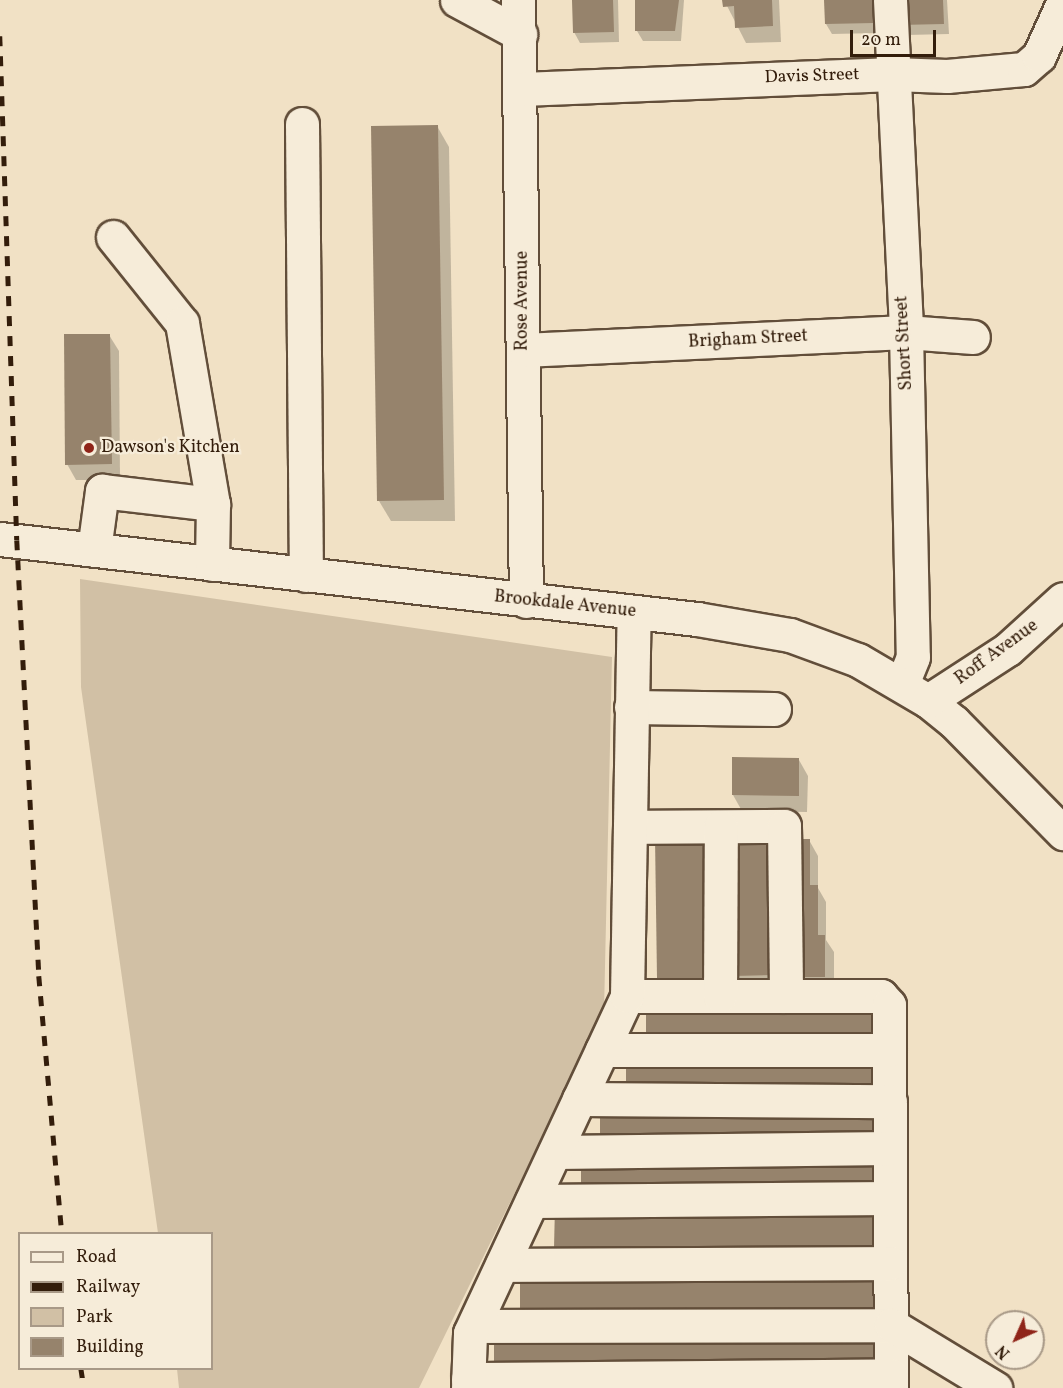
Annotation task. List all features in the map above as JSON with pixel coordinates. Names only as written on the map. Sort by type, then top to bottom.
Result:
[{"type":"street","points":[[457,0],[520,34]]},
{"type":"street","name":"Rose Avenue","points":[[518,0],[522,89],[526,601]]},
{"type":"street","name":"Short Street","points":[[890,0],[906,332],[915,693]]},
{"type":"street","points":[[1039,57],[1063,3]]},
{"type":"street","points":[[1039,57],[1063,29]]},
{"type":"street","name":"Davis Street","points":[[522,89],[893,74],[947,76],[1024,69],[1039,57]]},
{"type":"street","points":[[302,124],[306,575]]},
{"type":"street","points":[[113,237],[182,323],[213,504],[212,564]]},
{"type":"street","name":"Brigham Street","points":[[523,350],[906,332],[973,337]]},
{"type":"street","points":[[94,550],[102,491],[213,504]]},
{"type":"street","name":"Brookdale Avenue","points":[[0,538],[634,612],[790,635],[858,660],[915,693],[961,729],[1063,833]]},
{"type":"street","name":"Roff Avenue","points":[[915,693],[1008,649],[1063,599]]},
{"type":"street","points":[[627,996],[881,996],[889,1005],[891,1382],[468,1384],[474,1326],[627,996],[634,612]]},
{"type":"street","points":[[632,707],[774,709]]},
{"type":"street","points":[[630,827],[784,826],[786,996]]},
{"type":"street","points":[[720,996],[721,827]]},
{"type":"street","points":[[602,1050],[889,1050]]},
{"type":"street","points":[[579,1099],[890,1101]]},
{"type":"street","points":[[555,1152],[890,1148]]},
{"type":"street","points":[[532,1201],[890,1198]]},
{"type":"street","points":[[502,1265],[890,1263]]},
{"type":"street","points":[[474,1326],[891,1325],[995,1388]]},
{"type":"green space","points":[[80,579],[612,657],[604,1011],[419,1388],[179,1388],[177,1370],[213,1370],[213,1232],[158,1232],[81,687]]},
{"type":"building","points":[[572,0],[613,0],[614,32],[573,33]]},
{"type":"building","points":[[635,0],[679,0],[675,31],[635,31]]},
{"type":"building","points":[[722,0],[772,0],[773,26],[735,28],[734,6],[723,7]]},
{"type":"building","points":[[824,0],[873,0],[874,23],[825,24]]},
{"type":"building","points":[[898,0],[943,0],[944,24],[899,25]]},
{"type":"building","points":[[438,125],[444,500],[377,501],[371,126]]},
{"type":"building","points":[[64,334],[110,334],[112,464],[65,465]]},
{"type":"building","points":[[732,757],[799,758],[799,796],[732,795]]},
{"type":"building","points":[[655,837],[709,837],[711,978],[657,978]]},
{"type":"building","points":[[731,839],[772,839],[774,975],[733,976]]},
{"type":"building","points":[[795,839],[810,839],[810,885],[818,885],[818,935],[825,935],[825,977],[795,977]]},
{"type":"building","points":[[646,1007],[877,1008],[877,1036],[646,1035]]},
{"type":"building","points":[[626,1057],[877,1058],[877,1086],[626,1086]]},
{"type":"building","points":[[600,1107],[876,1108],[876,1137],[600,1137]]},
{"type":"building","points":[[581,1157],[878,1157],[878,1185],[581,1185]]},
{"type":"building","points":[[555,1206],[876,1208],[877,1249],[554,1248]]},
{"type":"building","points":[[520,1274],[876,1276],[876,1317],[520,1314]]},
{"type":"building","points":[[494,1334],[876,1335],[876,1363],[494,1362]]},
{"type":"railway","points":[[0,36],[17,540],[39,976],[62,1232]]},
{"type":"railway","points":[[81,1370],[84,1388]]},
{"type":"place","name":"Dawson's Kitchen","points":[[89,448]]}]
